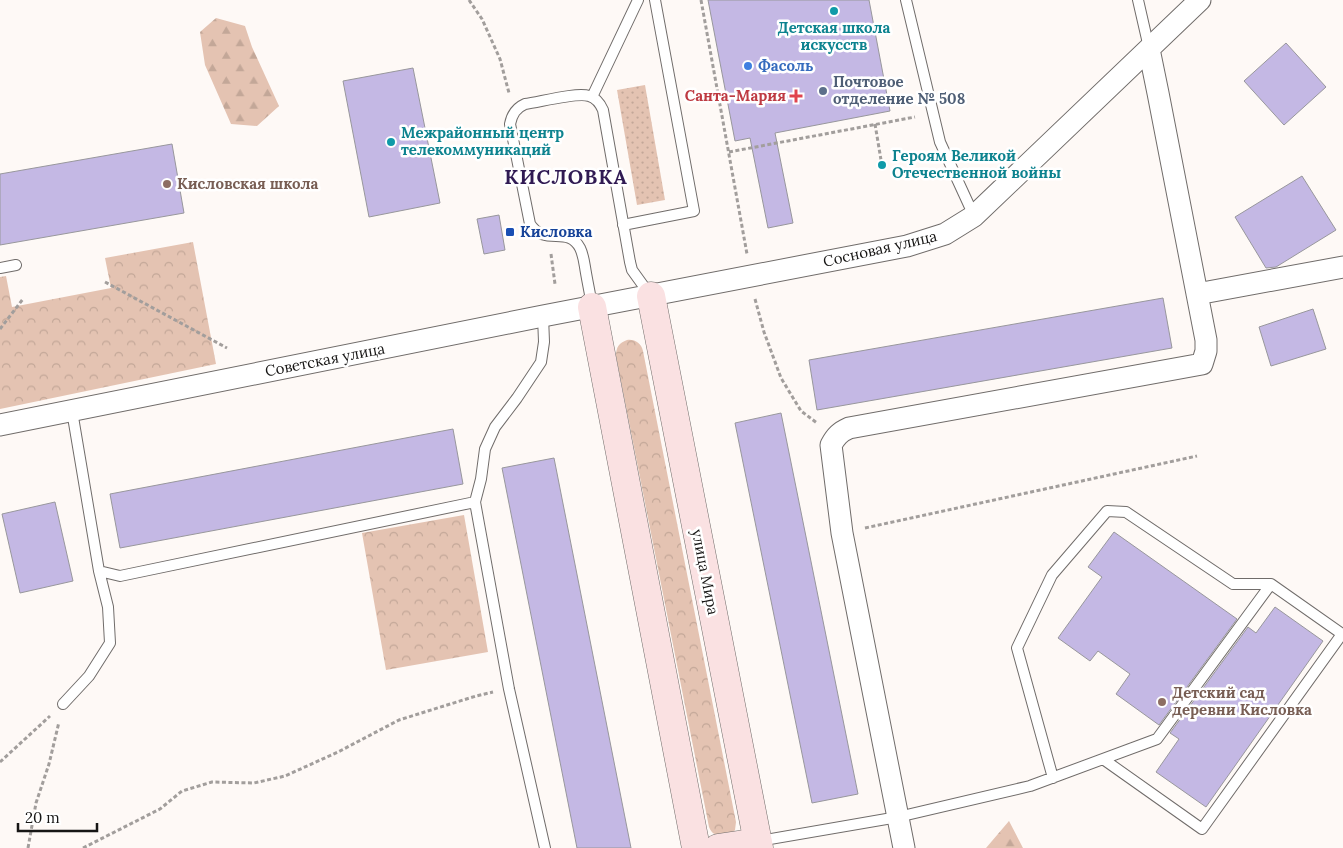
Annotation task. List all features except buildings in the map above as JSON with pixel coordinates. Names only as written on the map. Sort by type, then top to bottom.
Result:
[{"type":"street","name":"Сосновая улица","points":[[651,296],[907,246],[945,234],[974,216],[1200,0]]},
{"type":"street","points":[[904,848],[842,533],[831,445],[840,432],[849,428],[1202,364],[1206,351],[1206,340],[1149,49]]},
{"type":"street","points":[[1196,294],[1343,267]]},
{"type":"street","name":"Советская улица","points":[[0,425],[651,296]]},
{"type":"street","name":"улица Мира","points":[[651,296],[758,845]]},
{"type":"street","points":[[592,307],[696,848]]},
{"type":"street","points":[[718,848],[758,845]]},
{"type":"lane","points":[[592,97],[638,0]]},
{"type":"lane","points":[[623,225],[694,211],[655,0]]},
{"type":"lane","points":[[906,0],[940,142],[974,216]]},
{"type":"lane","points":[[1138,0],[1149,49]]},
{"type":"lane","points":[[592,307],[580,247],[570,238],[542,235],[533,230],[528,219],[510,130],[511,118],[514,112],[525,104],[581,94],[592,97],[600,104],[603,110],[632,270],[651,296]]},
{"type":"lane","points":[[0,268],[16,265]]},
{"type":"lane","points":[[543,316],[544,342],[541,362],[517,398],[494,427],[485,449],[481,479],[475,502],[510,689],[545,848]]},
{"type":"lane","points":[[63,704],[89,676],[110,643],[108,607],[99,572],[72,411]]},
{"type":"lane","points":[[99,572],[120,576],[475,502]]},
{"type":"lane","points":[[1052,778],[1017,648],[1052,574],[1107,511],[1126,512],[1233,584],[1271,584],[1342,634],[1202,828],[1103,759]]},
{"type":"lane","points":[[758,845],[898,817],[1030,786],[1158,740],[1271,584]]},
{"type":"path","points":[[469,0],[482,19],[500,60],[514,112]]},
{"type":"path","points":[[701,0],[751,276],[764,332],[781,378],[800,411],[835,438]]},
{"type":"path","points":[[728,152],[933,113]]},
{"type":"path","points":[[875,124],[881,160]]},
{"type":"path","points":[[548,236],[555,284]]},
{"type":"path","points":[[105,282],[227,348]]},
{"type":"path","points":[[0,328],[23,299]]},
{"type":"path","points":[[842,533],[1197,456]]},
{"type":"path","points":[[83,848],[160,809],[182,792],[212,782],[254,783],[285,776],[338,752],[398,720],[476,696],[510,689]]},
{"type":"path","points":[[0,762],[63,704]]},
{"type":"path","points":[[28,848],[36,803],[49,764],[63,704]]},
{"type":"green space","points":[[216,18],[245,26],[252,47],[279,106],[257,126],[231,124],[205,65],[200,32]]},
{"type":"green space","points":[[645,85],[665,200],[637,205],[617,90]]},
{"type":"green space","points":[[193,242],[216,364],[0,409],[0,277],[6,276],[12,307],[111,288],[105,258]]},
{"type":"green space","points":[[627,340],[637,342],[643,351],[736,822],[733,833],[725,835],[716,835],[709,827],[616,356],[618,346]]},
{"type":"green space","points":[[464,515],[488,652],[386,670],[362,533]]},
{"type":"green space","points":[[1009,821],[1023,848],[986,848]]},
{"type":"place","name":"Детская школа искусств","points":[[834,11]]},
{"type":"place","name":"Фасоль","points":[[748,66]]},
{"type":"place","name":"Почтовое отделение № 508","points":[[823,91]]},
{"type":"place","name":"Санта-Мария","points":[[796,96]]},
{"type":"place","name":"Межрайонный центр телекоммуникаций","points":[[391,142]]},
{"type":"place","name":"Героям Великой Отечественной войны","points":[[882,165]]},
{"type":"place","name":"Кисловская школа","points":[[167,184]]},
{"type":"place","name":"Кисловка","points":[[510,232]]},
{"type":"place","name":"Детский сад деревни Кисловка","points":[[1162,702]]},
{"type":"district","name":"КИСЛОВКА","points":[[566,177]]}]
